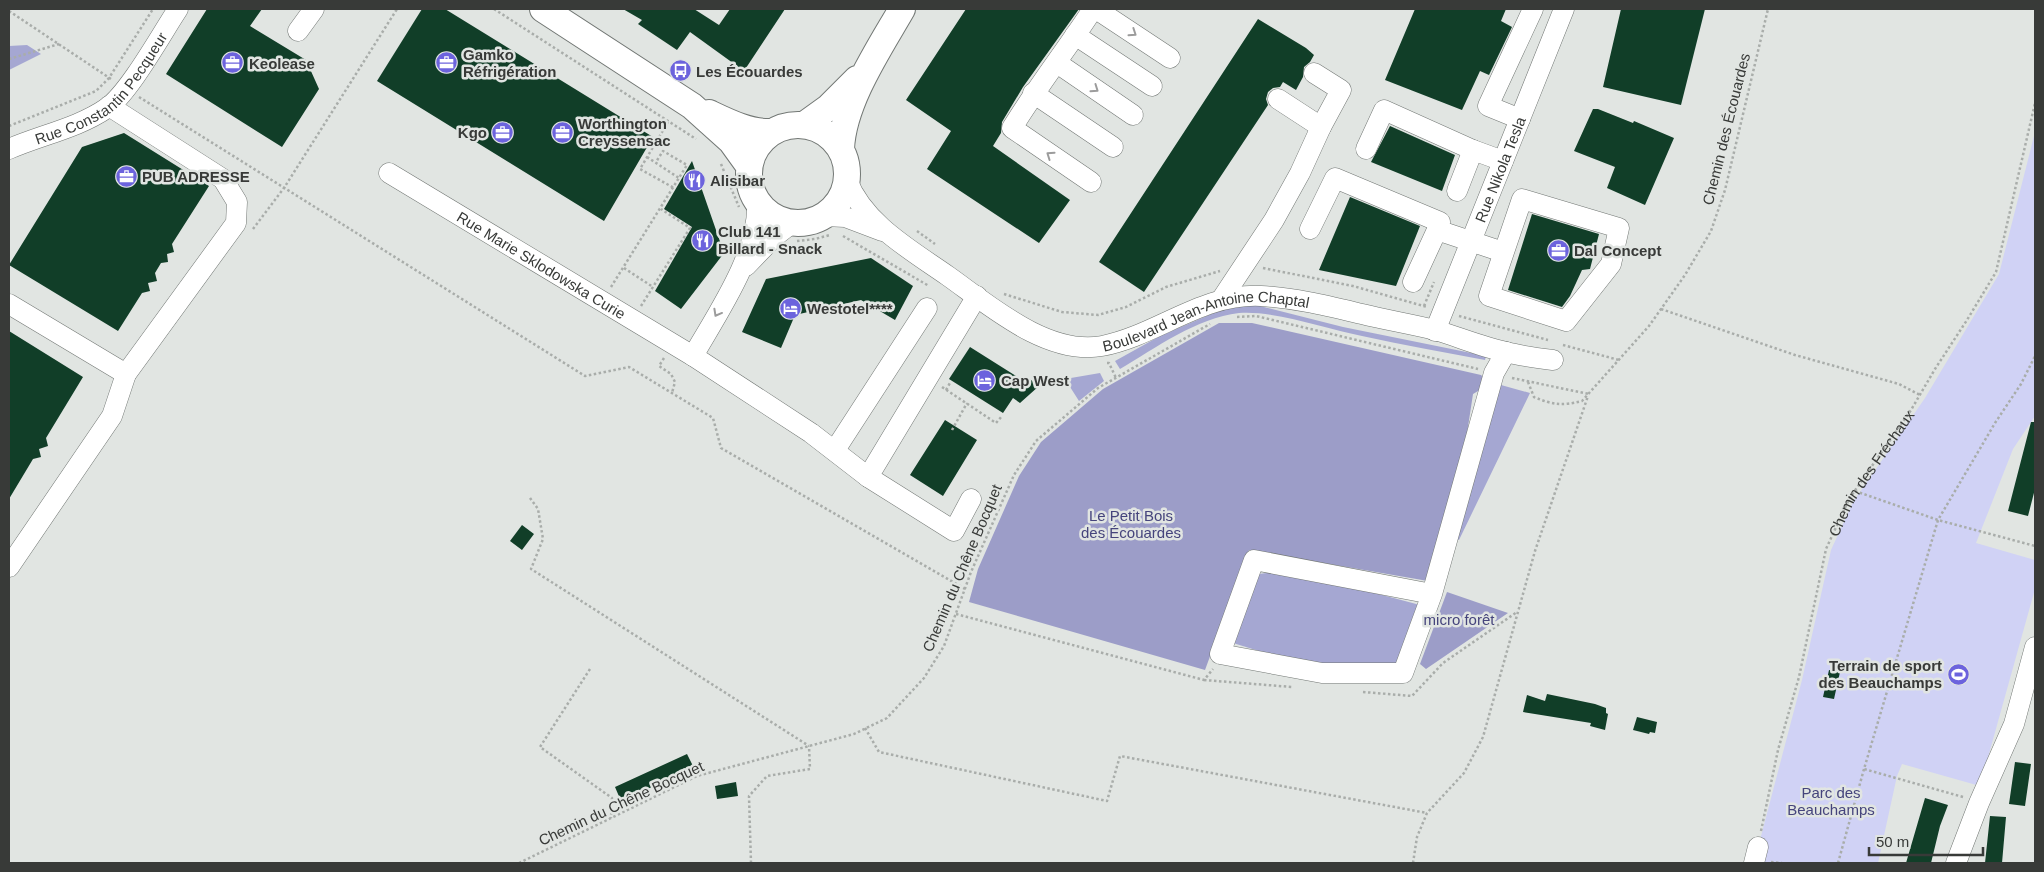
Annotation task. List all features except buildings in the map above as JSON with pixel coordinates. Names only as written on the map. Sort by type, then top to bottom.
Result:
[{"type":"main road","points":[[543,9],[692,106],[731,141],[749,166]]},
{"type":"main road","points":[[771,132],[757,147],[749,166],[750,185],[756,215],[772,216],[783,230],[803,223],[832,228],[839,200],[847,180],[847,169],[841,149],[846,120],[871,63],[902,9]]},
{"type":"main road","points":[[804,125],[829,108],[871,63]]},
{"type":"main road","points":[[692,106],[740,127],[760,132],[771,132],[787,126],[804,125],[825,133],[841,149]]},
{"type":"street","name":"Rue Constantin Pecqueur","points":[[9,149],[91,118],[109,106],[117,83],[178,9]]},
{"type":"street","points":[[298,31],[314,9]]},
{"type":"street","points":[[1090,182],[1012,128],[1034,93],[1094,9],[1170,58]]},
{"type":"street","points":[[1520,119],[1488,106],[1533,9]]},
{"type":"street","name":"Rue Nikola Tesla","points":[[1435,331],[1564,9]]},
{"type":"street","points":[[1075,36],[1152,86]]},
{"type":"street","points":[[1057,63],[1133,115]]},
{"type":"street","points":[[1221,300],[1274,220],[1300,173],[1320,127],[1341,90],[1314,73]]},
{"type":"street","points":[[1034,93],[1113,147]]},
{"type":"street","points":[[1278,99],[1320,127]]},
{"type":"street","points":[[9,567],[112,416],[126,374],[236,223],[237,202],[223,179],[109,106]]},
{"type":"street","points":[[1366,149],[1384,110],[1473,150],[1503,161]]},
{"type":"street","points":[[1457,191],[1473,150]]},
{"type":"street","name":"Rue Marie Sklodowska Curie","points":[[389,173],[693,356],[835,450],[868,477],[954,531],[971,498]]},
{"type":"street","points":[[1310,229],[1335,178],[1440,222],[1413,282]]},
{"type":"street","name":"Boulevard Jean-Antoine Chaptal","points":[[847,180],[856,198],[886,232],[1001,314],[1030,331],[1057,342],[1084,347],[1100,346],[1126,340],[1177,316],[1221,300],[1259,296],[1302,300],[1435,331],[1506,352],[1553,360]]},
{"type":"street","points":[[1522,199],[1619,228],[1611,264],[1566,321],[1489,296],[1502,252],[1522,199]]},
{"type":"street","points":[[693,356],[741,271],[756,215]]},
{"type":"street","name":"Boulevard Jean-Antoine Chaptal","points":[[832,228],[845,217],[886,232]]},
{"type":"street","points":[[741,271],[783,230]]},
{"type":"street","points":[[1437,230],[1502,252]]},
{"type":"street","points":[[868,477],[977,296]]},
{"type":"street","points":[[9,304],[126,374]]},
{"type":"street","points":[[835,450],[927,308]]},
{"type":"street","points":[[1432,594],[1254,560],[1220,654],[1322,673],[1403,673],[1432,594],[1490,372],[1506,352]]},
{"type":"street","points":[[1956,863],[1980,802],[2030,688],[2035,647]]},
{"type":"path","points":[[9,126],[117,83],[153,9]]},
{"type":"path","points":[[284,188],[397,9]]},
{"type":"path","points":[[494,9],[702,144]]},
{"type":"path","name":"Chemin des Écouardes","points":[[1589,394],[1649,326],[1685,275],[1712,231],[1725,190],[1768,9]]},
{"type":"path","points":[[9,11],[117,83],[585,376],[629,367],[712,418],[721,448],[965,589]]},
{"type":"path","points":[[9,59],[59,44]]},
{"type":"path","name":"Chemin des Fréchaux","points":[[1756,855],[1778,750],[1799,677],[1826,549],[1855,491],[1920,395],[1996,272],[2035,103]]},
{"type":"path","points":[[668,121],[640,169],[674,188]]},
{"type":"path","points":[[731,141],[718,158],[734,200],[749,222],[756,215]]},
{"type":"path","points":[[602,301],[687,165],[663,151],[656,162]]},
{"type":"path","points":[[647,157],[680,178]]},
{"type":"path","points":[[633,320],[690,228],[661,209]]},
{"type":"path","points":[[783,230],[786,241],[805,241],[832,228],[932,288]]},
{"type":"path","points":[[913,229],[936,245]]},
{"type":"path","points":[[1002,293],[1062,312],[1098,315],[1126,307],[1166,286],[1214,271],[1260,267],[1353,286],[1619,360]]},
{"type":"path","points":[[624,268],[653,287]]},
{"type":"path","points":[[1661,309],[1795,355],[1899,384],[1920,395]]},
{"type":"path","points":[[1231,318],[1256,316],[1528,382],[1589,394]]},
{"type":"path","name":"Chemin du Chêne Bocquet","points":[[519,863],[697,776],[854,734],[887,718],[924,678],[944,646],[976,561],[1014,475],[1036,441],[1098,388],[1215,321]]},
{"type":"path","points":[[672,344],[660,366],[672,374],[675,382],[672,393]]},
{"type":"path","points":[[1838,863],[1938,520],[1995,423],[2021,384],[2035,356]]},
{"type":"path","points":[[1099,363],[1108,363],[1116,378]]},
{"type":"path","points":[[929,378],[996,423],[1002,416]]},
{"type":"path","points":[[1528,382],[1534,397],[1553,405],[1582,401],[1589,394]]},
{"type":"path","points":[[946,390],[950,383]]},
{"type":"path","points":[[1413,863],[1417,837],[1427,813],[1464,773],[1483,737],[1535,551],[1589,394]]},
{"type":"path","points":[[952,430],[967,404]]},
{"type":"path","points":[[1855,491],[1938,520],[2035,546]]},
{"type":"path","points":[[530,498],[538,509],[543,539],[531,569],[809,746],[810,769],[767,776],[748,796],[751,863]]},
{"type":"path","points":[[1412,696],[1443,663],[1518,611]]},
{"type":"path","points":[[956,614],[1204,680],[1226,655]]},
{"type":"path","points":[[590,669],[540,747],[612,798],[611,818]]},
{"type":"path","points":[[865,728],[879,752],[1107,801],[1120,756],[1427,813]]},
{"type":"path","points":[[1864,769],[1980,802]]},
{"type":"green space","name":"Parc des Beauchamps","points":[[2035,132],[2035,416],[2013,449],[1976,543],[2035,560],[2035,589],[1980,786],[1902,764],[1897,776],[1878,863],[1754,863],[1802,680],[1831,550],[1853,502],[1925,398],[1999,274]]},
{"type":"green space","name":"Le Petit Bois des Écouardes","points":[[1219,323],[1252,323],[1481,375],[1490,384],[1473,394],[1462,466],[1428,581],[1249,550],[1205,670],[969,602],[978,569],[1019,476],[1041,442],[1103,389]]},
{"type":"green space","name":"micro forêt","points":[[1447,592],[1508,613],[1426,669],[1420,664]]},
{"type":"shaded area","points":[[27,45],[41,54],[9,70],[9,46]]},
{"type":"shaded area","points":[[1256,305],[1343,327],[1486,356],[1485,360],[1348,333],[1284,317],[1268,314],[1239,313],[1223,316],[1192,327],[1120,369],[1115,361],[1160,336],[1223,309]]},
{"type":"shaded area","points":[[1100,373],[1104,381],[1079,401],[1065,379]]},
{"type":"shaded area","points":[[1501,385],[1530,393],[1459,540],[1452,537]]},
{"type":"shaded area","points":[[1288,570],[1420,605],[1400,665],[1315,668],[1233,643],[1259,574]]},
{"type":"place","name":"Keolease","points":[[233,63]]},
{"type":"place","name":"Gamko Réfrigération","points":[[447,63]]},
{"type":"place","name":"Les Écouardes","points":[[680,71]]},
{"type":"place","name":"Kgo","points":[[503,132]]},
{"type":"place","name":"Worthington Creyssensac","points":[[562,132]]},
{"type":"place","name":"PUB ADRESSE","points":[[126,176]]},
{"type":"place","name":"Alisibar","points":[[694,180]]},
{"type":"place","name":"Club 141 Billard - Snack","points":[[702,240]]},
{"type":"place","name":"Dal Concept","points":[[1558,250]]},
{"type":"place","name":"Westotel****","points":[[791,308]]},
{"type":"place","name":"Cap West","points":[[985,380]]},
{"type":"place","name":"Terrain de sport des Beauchamps","points":[[1958,674]]}]
